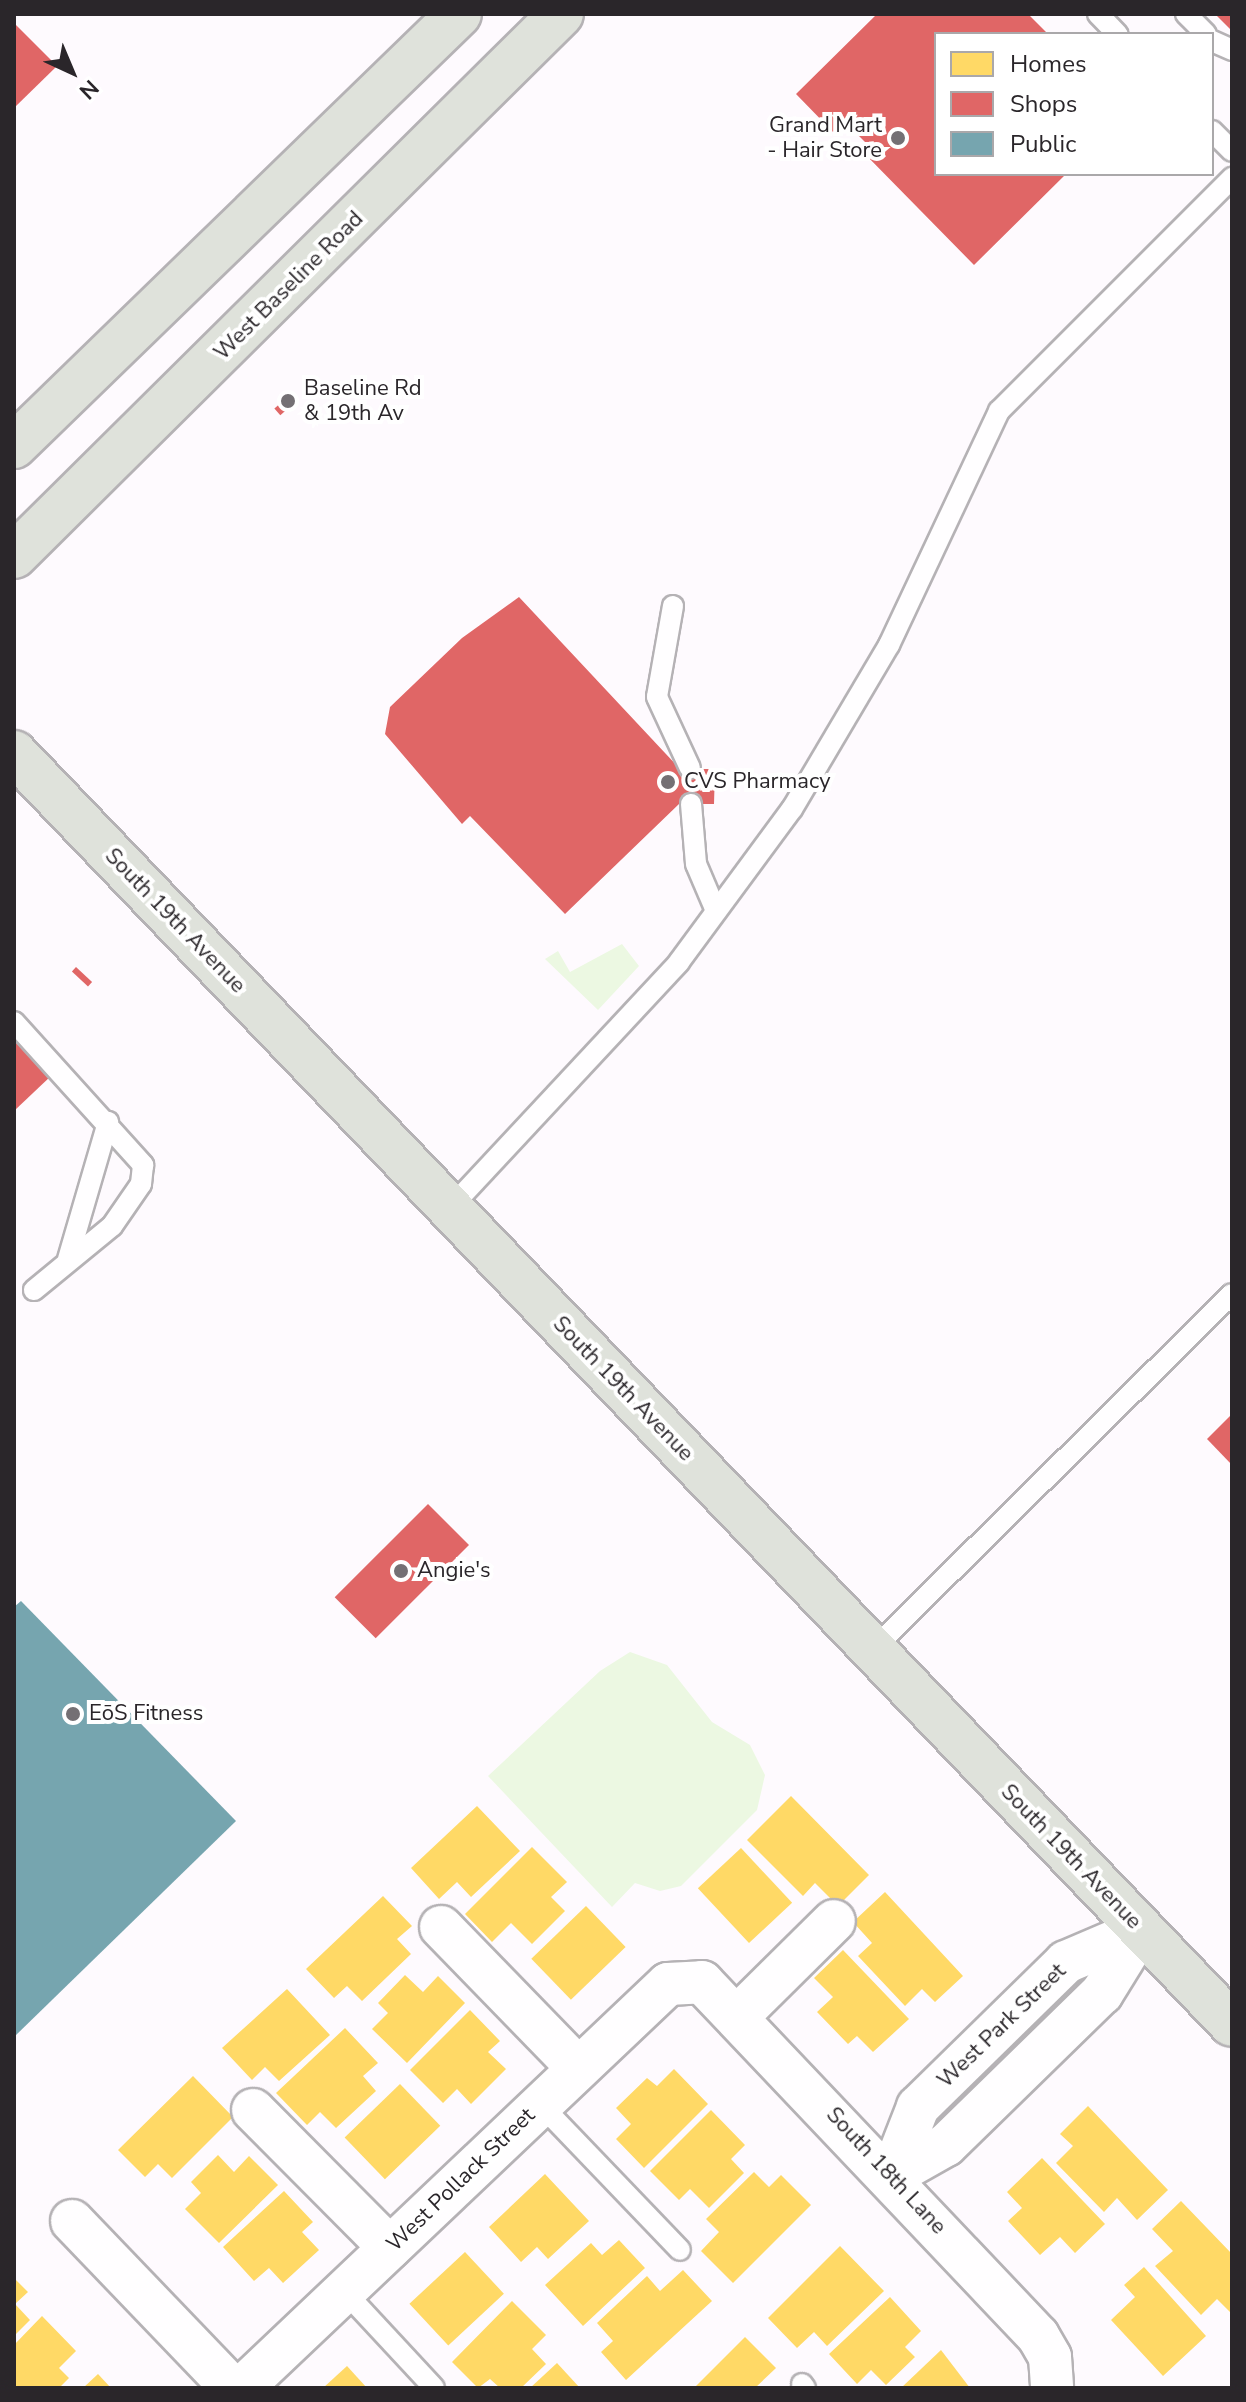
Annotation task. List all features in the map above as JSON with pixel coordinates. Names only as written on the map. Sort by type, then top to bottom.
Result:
[{"type":"main road","points":[[14,446],[459,14]]},
{"type":"main road","name":"West Baseline Road","points":[[14,556],[561,14]]},
{"type":"main road","name":"South 19th Avenue","points":[[14,753],[1232,2024]]},
{"type":"street","points":[[740,2014],[834,1921]]},
{"type":"street","points":[[441,1927],[578,2068]]},
{"type":"street","name":"West Park Street","points":[[891,2176],[918,2107],[987,2039],[1066,1962],[1141,1930]]},
{"type":"street","points":[[891,2176],[946,2145],[1102,1993],[1141,1930]]},
{"type":"street","name":"South 18th Lane","points":[[685,1983],[702,1982],[740,2014],[1038,2336],[1050,2357],[1052,2388]]},
{"type":"street","name":"West Pollack Street","points":[[242,2388],[668,1984],[685,1983]]},
{"type":"street","points":[[253,2110],[390,2248]]},
{"type":"street","points":[[72,2221],[232,2388]]},
{"type":"lane","points":[[1098,14],[1115,32]]},
{"type":"lane","points":[[1186,14],[1204,32]]},
{"type":"lane","points":[[1214,133],[1232,151]]},
{"type":"lane","points":[[450,1208],[599,1053],[716,911],[792,809],[883,656],[999,411],[1232,178]]},
{"type":"lane","points":[[673,606],[657,697],[690,768]]},
{"type":"lane","points":[[691,804],[696,864],[716,911]]},
{"type":"lane","points":[[14,1022],[108,1122],[143,1165],[141,1184],[112,1226],[34,1290]]},
{"type":"lane","points":[[68,1259],[71,1228],[108,1122]]},
{"type":"lane","points":[[872,1650],[1232,1294]]},
{"type":"lane","points":[[987,2039],[1019,2074]]},
{"type":"lane","points":[[540,2104],[680,2250]]},
{"type":"lane","points":[[344,2291],[434,2388]]},
{"type":"green space","points":[[622,944],[639,966],[598,1010],[545,959],[558,951],[570,972]]},
{"type":"green space","points":[[630,1652],[667,1665],[712,1722],[750,1745],[765,1775],[757,1810],[681,1886],[660,1891],[635,1883],[612,1907],[488,1776],[600,1671]]},
{"type":"building: Homes","points":[[791,1796],[869,1875],[838,1906],[815,1883],[803,1896],[747,1840]]},
{"type":"building: Homes","points":[[477,1806],[520,1851],[471,1897],[457,1882],[439,1899],[411,1868]]},
{"type":"building: Homes","points":[[532,1847],[567,1882],[551,1897],[565,1911],[532,1944],[511,1923],[492,1942],[465,1914]]},
{"type":"building: Homes","points":[[741,1848],[792,1903],[749,1943],[698,1888]]},
{"type":"building: Homes","points":[[885,1892],[963,1976],[935,2002],[922,1989],[905,2006],[858,1956],[872,1943],[853,1922]]},
{"type":"building: Homes","points":[[383,1896],[412,1926],[397,1939],[411,1954],[362,2001],[347,1986],[334,1998],[306,1969]]},
{"type":"building: Homes","points":[[586,1906],[626,1947],[571,2000],[531,1959]]},
{"type":"building: Homes","points":[[843,1950],[909,2019],[873,2052],[857,2036],[848,2044],[817,2012],[833,1997],[814,1978]]},
{"type":"building: Homes","points":[[405,1975],[423,1992],[438,1976],[465,2003],[407,2063],[372,2029],[388,2013],[378,2003]]},
{"type":"building: Homes","points":[[287,1989],[330,2035],[279,2081],[265,2067],[252,2080],[222,2048]]},
{"type":"building: Homes","points":[[470,2010],[500,2041],[488,2052],[506,2069],[471,2104],[457,2089],[443,2103],[410,2070]]},
{"type":"building: Homes","points":[[345,2028],[378,2063],[363,2076],[376,2091],[336,2128],[320,2112],[307,2125],[276,2093]]},
{"type":"building: Homes","points":[[674,2069],[708,2104],[644,2168],[616,2139],[631,2124],[616,2108],[647,2078],[657,2086]]},
{"type":"building: Homes","points":[[193,2076],[233,2117],[172,2178],[158,2164],[145,2177],[118,2150]]},
{"type":"building: Homes","points":[[400,2084],[440,2126],[385,2179],[345,2137]]},
{"type":"building: Homes","points":[[1088,2106],[1168,2190],[1137,2220],[1117,2198],[1104,2212],[1056,2163],[1073,2146],[1060,2134]]},
{"type":"building: Homes","points":[[711,2110],[745,2145],[731,2159],[744,2173],[709,2208],[690,2189],[679,2200],[650,2171]]},
{"type":"building: Homes","points":[[218,2155],[234,2172],[249,2156],[278,2185],[219,2243],[185,2209],[201,2193],[191,2182]]},
{"type":"building: Homes","points":[[1042,2158],[1105,2224],[1075,2253],[1060,2237],[1040,2255],[1008,2221],[1022,2208],[1007,2192]]},
{"type":"building: Homes","points":[[754,2172],[769,2187],[781,2175],[811,2205],[733,2283],[701,2251],[719,2232],[706,2219]]},
{"type":"building: Homes","points":[[545,2174],[589,2221],[548,2259],[537,2247],[521,2262],[489,2227]]},
{"type":"building: Homes","points":[[284,2191],[313,2222],[302,2232],[319,2250],[283,2283],[269,2268],[254,2281],[223,2247]]},
{"type":"building: Homes","points":[[1181,2201],[1232,2254],[1232,2314],[1217,2299],[1201,2315],[1155,2266],[1173,2251],[1152,2229]]},
{"type":"building: Homes","points":[[619,2240],[645,2268],[583,2326],[545,2285],[591,2243],[602,2255]]},
{"type":"building: Homes","points":[[840,2246],[884,2291],[827,2346],[814,2332],[797,2348],[768,2318]]},
{"type":"building: Homes","points":[[465,2252],[504,2294],[448,2346],[409,2304]]},
{"type":"building: Homes","points":[[1144,2267],[1206,2336],[1163,2376],[1111,2320],[1135,2297],[1124,2285]]},
{"type":"building: Homes","points":[[683,2270],[712,2301],[626,2380],[601,2352],[613,2341],[597,2323],[647,2276],[660,2291]]},
{"type":"building: Homes","points":[[14,2278],[28,2292],[15,2304],[30,2320],[14,2336]]},
{"type":"building: Homes","points":[[890,2297],[921,2331],[905,2347],[915,2357],[886,2385],[871,2370],[857,2384],[829,2354]]},
{"type":"building: Homes","points":[[512,2301],[546,2335],[532,2349],[546,2364],[521,2388],[500,2388],[490,2379],[478,2388],[452,2362]]},
{"type":"building: Homes","points":[[42,2316],[76,2351],[59,2368],[69,2378],[59,2388],[14,2388],[14,2345]]},
{"type":"building: Homes","points":[[745,2337],[776,2368],[755,2388],[694,2388]]},
{"type":"building: Homes","points":[[941,2350],[970,2388],[901,2388]]},
{"type":"building: Homes","points":[[557,2363],[580,2388],[530,2388]]},
{"type":"building: Homes","points":[[347,2366],[367,2388],[323,2388]]},
{"type":"building: Homes","points":[[98,2374],[111,2388],[83,2388]]},
{"type":"building: Shops","name":"Grand Mart - Hair Store","points":[[877,14],[1028,14],[1046,32],[934,32],[934,176],[1064,176],[974,265],[862,151],[868,145],[844,121],[833,132],[796,94]]},
{"type":"building: Shops","points":[[1215,14],[1232,14],[1232,31]]},
{"type":"building: Shops","points":[[14,23],[57,66],[14,108]]},
{"type":"building: Shops","points":[[291,394],[297,401],[280,415],[274,408]]},
{"type":"building: Shops","name":"CVS Pharmacy","points":[[519,597],[680,769],[715,769],[714,804],[679,804],[565,914],[470,816],[462,824],[385,734],[390,707],[462,638]]},
{"type":"building: Shops","points":[[76,967],[92,982],[88,986],[72,971]]},
{"type":"building: Shops","points":[[14,1035],[52,1075],[14,1111]]},
{"type":"building: Shops","points":[[1232,1414],[1232,1465],[1207,1439]]},
{"type":"building: Shops","name":"Angie's","points":[[428,1504],[469,1545],[376,1638],[335,1597]]},
{"type":"building: Public","name":"EōS Fitness","points":[[21,1601],[236,1821],[14,2037],[14,1607]]},
{"type":"place","name":"Grand Mart - Hair Store","points":[[898,138]]},
{"type":"place","name":"Baseline Rd & 19th Av","points":[[288,401]]},
{"type":"place","name":"CVS Pharmacy","points":[[668,782]]},
{"type":"place","name":"Angie's","points":[[401,1571]]},
{"type":"place","name":"EōS Fitness","points":[[73,1714]]}]
